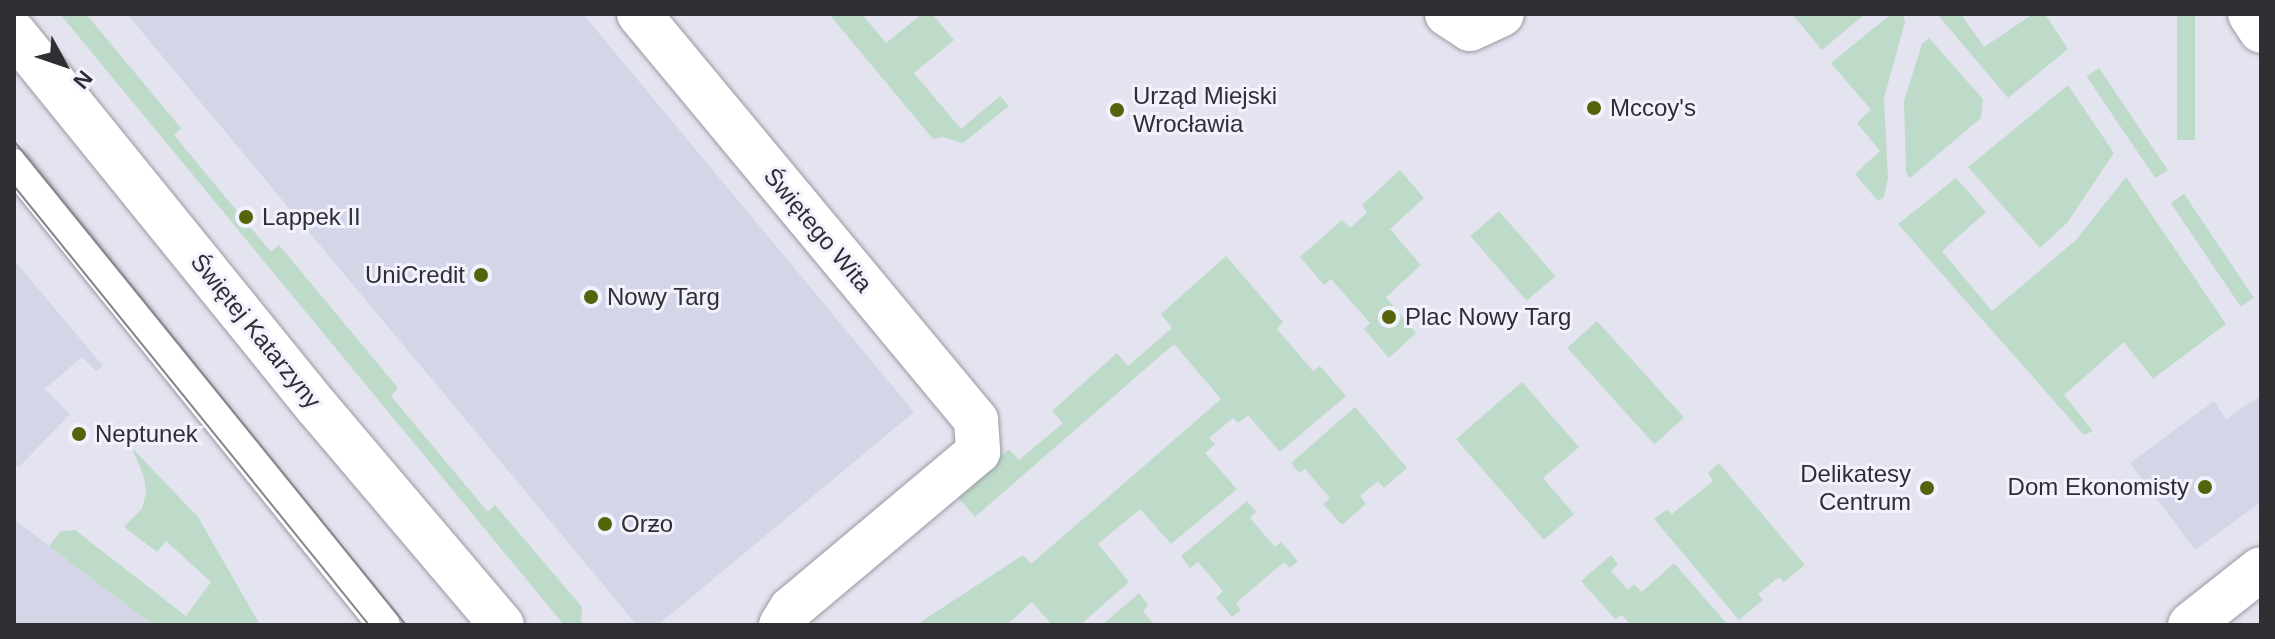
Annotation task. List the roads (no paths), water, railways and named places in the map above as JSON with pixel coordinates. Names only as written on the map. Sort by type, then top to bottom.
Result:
[{"type":"street","name":"Świętego Wita","points":[[639,14],[976,420],[978,452],[791,609],[781,625]]},
{"type":"street","points":[[2250,14],[2261,31]]},
{"type":"street","name":"Świętej Katarzyny","points":[[14,33],[317,407],[502,625]]},
{"type":"street","points":[[2190,625],[2261,569]]},
{"type":"lane","points":[[14,165],[384,625]]},
{"type":"tram line","points":[[14,141],[406,625]]},
{"type":"tram line","points":[[14,186],[369,625]]},
{"type":"place","name":"Mccoy's","points":[[1594,108]]},
{"type":"place","name":"Urząd Miejski Wrocławia","points":[[1117,110]]},
{"type":"place","name":"Lappek II","points":[[246,217]]},
{"type":"place","name":"UniCredit","points":[[481,275]]},
{"type":"place","name":"Nowy Targ","points":[[591,297]]},
{"type":"place","name":"Plac Nowy Targ","points":[[1389,317]]},
{"type":"place","name":"Neptunek","points":[[79,434]]},
{"type":"place","name":"Dom Ekonomisty","points":[[2205,487]]},
{"type":"place","name":"Delikatesy Centrum","points":[[1927,488]]},
{"type":"place","name":"Orƶo","points":[[605,524]]}]
